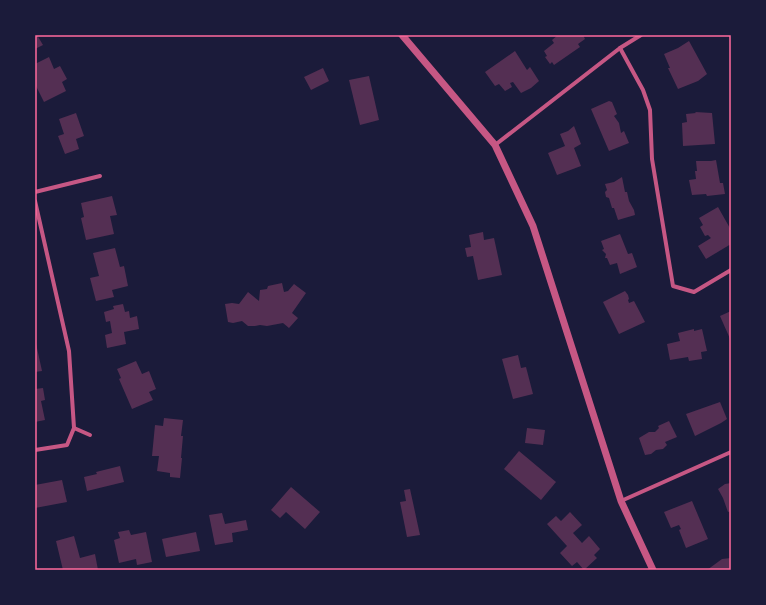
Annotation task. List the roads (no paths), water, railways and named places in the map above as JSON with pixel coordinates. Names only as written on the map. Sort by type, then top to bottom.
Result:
[{"type":"street","points":[[402,35],[495,145],[533,226],[620,501],[653,570]]},
{"type":"street","points":[[495,145],[620,48],[641,35]]},
{"type":"street","points":[[620,48],[643,90],[650,110],[652,159],[674,286],[694,292],[731,270]]},
{"type":"street","points":[[35,192],[100,176]]},
{"type":"street","points":[[35,201],[69,351],[74,428],[67,445],[35,450]]},
{"type":"street","points":[[74,428],[90,435]]},
{"type":"street","points":[[620,501],[731,452]]}]
